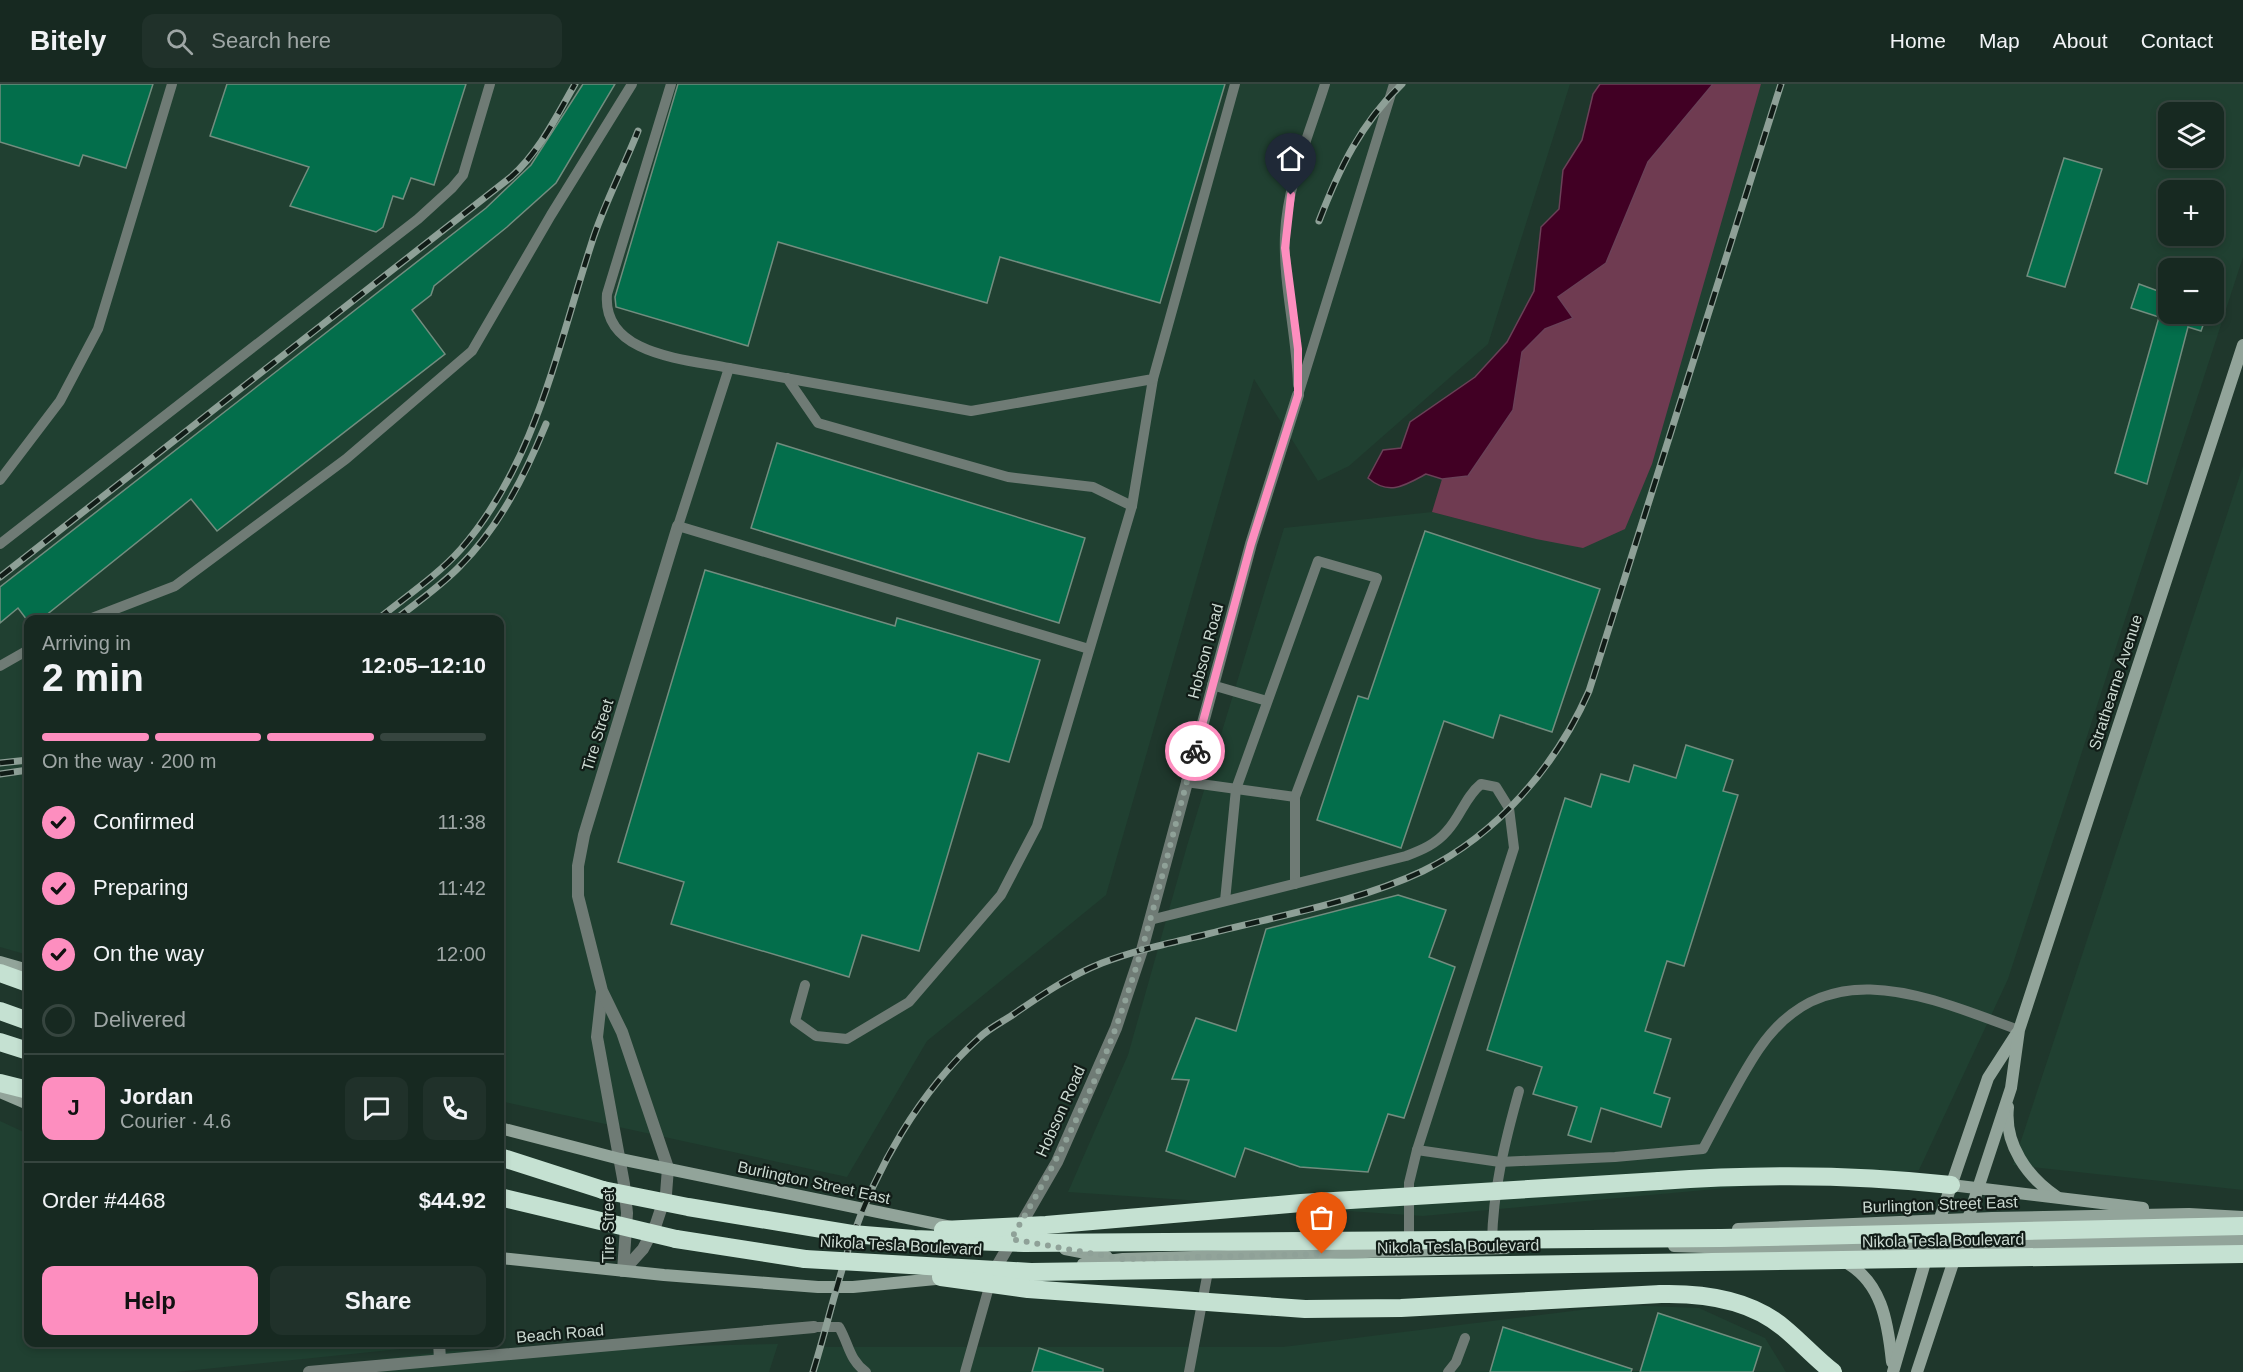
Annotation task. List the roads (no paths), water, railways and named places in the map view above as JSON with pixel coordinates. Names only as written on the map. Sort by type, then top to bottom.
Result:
[{"type":"highway","points":[[0,973],[24,982]]},
{"type":"highway","points":[[0,1011],[24,1020]]},
{"type":"highway","points":[[0,1042],[24,1050]]},
{"type":"highway","points":[[0,1083],[24,1089]]},
{"type":"highway","points":[[504,1158],[603,1190]]},
{"type":"highway","name":"Nikola Tesla Boulevard","points":[[504,1168],[688,1207],[774,1219],[852,1234],[1024,1243],[1732,1238],[2243,1226]]},
{"type":"highway","points":[[774,1219],[925,1231],[1046,1225],[1301,1203],[1753,1176],[1911,1181],[1951,1185]]},
{"type":"highway","name":"Nikola Tesla Boulevard","points":[[504,1198],[676,1239],[805,1259],[1031,1272],[2243,1254]]},
{"type":"highway","points":[[504,1210],[613,1233],[676,1239]]},
{"type":"highway","points":[[805,1259],[1028,1289],[1305,1309],[1401,1308],[1661,1294],[1714,1297],[1744,1305],[1782,1326],[1829,1370]]},
{"type":"main road","name":"Strathearne Avenue","points":[[1917,1372],[2011,1088],[2019,1030],[2243,345]]},
{"type":"main road","points":[[0,962],[24,969]]},
{"type":"main road","name":"Strathearne Avenue","points":[[1893,1369],[1929,1248],[1988,1078],[2019,1030]]},
{"type":"main road","points":[[2011,1088],[2007,1117],[2012,1140],[2031,1176],[2060,1198]]},
{"type":"main road","points":[[0,1092],[24,1102]]},
{"type":"main road","name":"Burlington Street East","points":[[504,1129],[620,1159],[1011,1239],[1123,1259]]},
{"type":"main road","points":[[1951,1185],[2189,1214]]},
{"type":"main road","name":"Burlington Street East","points":[[1639,1243],[1715,1230],[1939,1220],[2189,1214],[2243,1217]]},
{"type":"main road","name":"Burlington Street East","points":[[504,1258],[623,1271],[838,1287],[1123,1259],[1639,1243],[1716,1249],[1793,1250],[2243,1240]]},
{"type":"main road","points":[[1793,1250],[1820,1253],[1844,1261],[1870,1283],[1880,1300],[1888,1325],[1893,1369]]},
{"type":"street","name":"Hobson Road","points":[[993,1273],[1057,1162],[1116,1028],[1150,920],[1251,544],[1298,395]]},
{"type":"street","name":"Tire Street","points":[[623,1271],[643,1249],[656,1224],[666,1194],[668,1168],[622,1032],[602,991],[578,897],[578,866],[584,835],[678,526]]},
{"type":"street","name":"Tire Street","points":[[602,991],[597,1037],[620,1159],[627,1213],[623,1271]]},
{"type":"street","name":"Beach Road","points":[[309,1372],[814,1326]]},
{"type":"street","points":[[439,1347],[440,1360]]},
{"type":"lane","points":[[0,480],[60,401],[98,329],[172,84]]},
{"type":"lane","points":[[0,544],[418,219],[452,188],[463,175],[490,84]]},
{"type":"lane","points":[[100,615],[175,586],[346,459],[472,351],[551,215],[632,84]]},
{"type":"lane","points":[[671,84],[607,294],[605,309],[616,328],[630,343],[659,353],[729,368],[971,411],[1153,379]]},
{"type":"lane","points":[[805,985],[795,1021],[816,1036],[847,1039],[909,1002],[1000,895],[1037,826],[1132,506],[1153,379],[1234,84]]},
{"type":"lane","name":"Hobson Road","points":[[1298,395],[1298,349],[1286,266],[1285,228],[1291,195],[1325,84]]},
{"type":"lane","points":[[1298,395],[1394,84]]},
{"type":"lane","points":[[729,368],[678,526],[1089,649]]},
{"type":"lane","points":[[787,378],[818,423],[1008,477],[1092,487],[1132,506]]},
{"type":"lane","points":[[1225,901],[1236,789],[1318,561],[1377,578],[1295,797],[1295,884]]},
{"type":"lane","points":[[0,666],[24,652]]},
{"type":"lane","points":[[1212,685],[1267,701]]},
{"type":"lane","points":[[1186,782],[1295,797]]},
{"type":"lane","points":[[1150,920],[1406,856],[1431,845],[1448,830],[1469,795],[1481,784],[1496,788],[1509,808],[1514,848],[1417,1150],[1409,1183],[1409,1251]]},
{"type":"lane","points":[[1417,1150],[1500,1162],[1615,1157],[1703,1149],[1758,1050],[1771,1034],[1787,1018],[1807,1006],[1839,994],[1867,989],[1902,991],[2019,1030]]},
{"type":"lane","points":[[1491,1249],[1492,1208],[1500,1162],[1519,1091]]},
{"type":"lane","points":[[1189,1372],[1210,1257]]},
{"type":"lane","points":[[964,1372],[993,1273]]},
{"type":"lane","points":[[814,1326],[839,1328],[846,1340],[850,1357],[866,1372]]},
{"type":"lane","points":[[1448,1372],[1456,1362],[1465,1338]]},
{"type":"railway","points":[[0,577],[511,177],[539,145],[575,84]]},
{"type":"railway","points":[[1319,221],[1343,165],[1363,131],[1387,99],[1402,84]]},
{"type":"railway","points":[[813,1372],[850,1244],[886,1160],[937,1082],[957,1059],[990,1029],[1055,987],[1102,963],[1153,947],[1343,900],[1423,871],[1450,856],[1500,818],[1542,771],[1560,746],[1589,691],[1781,84]]},
{"type":"railway","points":[[383,615],[452,559],[486,516],[508,480],[541,404],[596,230],[638,131]]},
{"type":"railway","points":[[401,615],[453,573],[487,534],[520,481],[546,424]]},
{"type":"railway","points":[[0,763],[24,760]]},
{"type":"railway","points":[[0,774],[24,771]]}]
